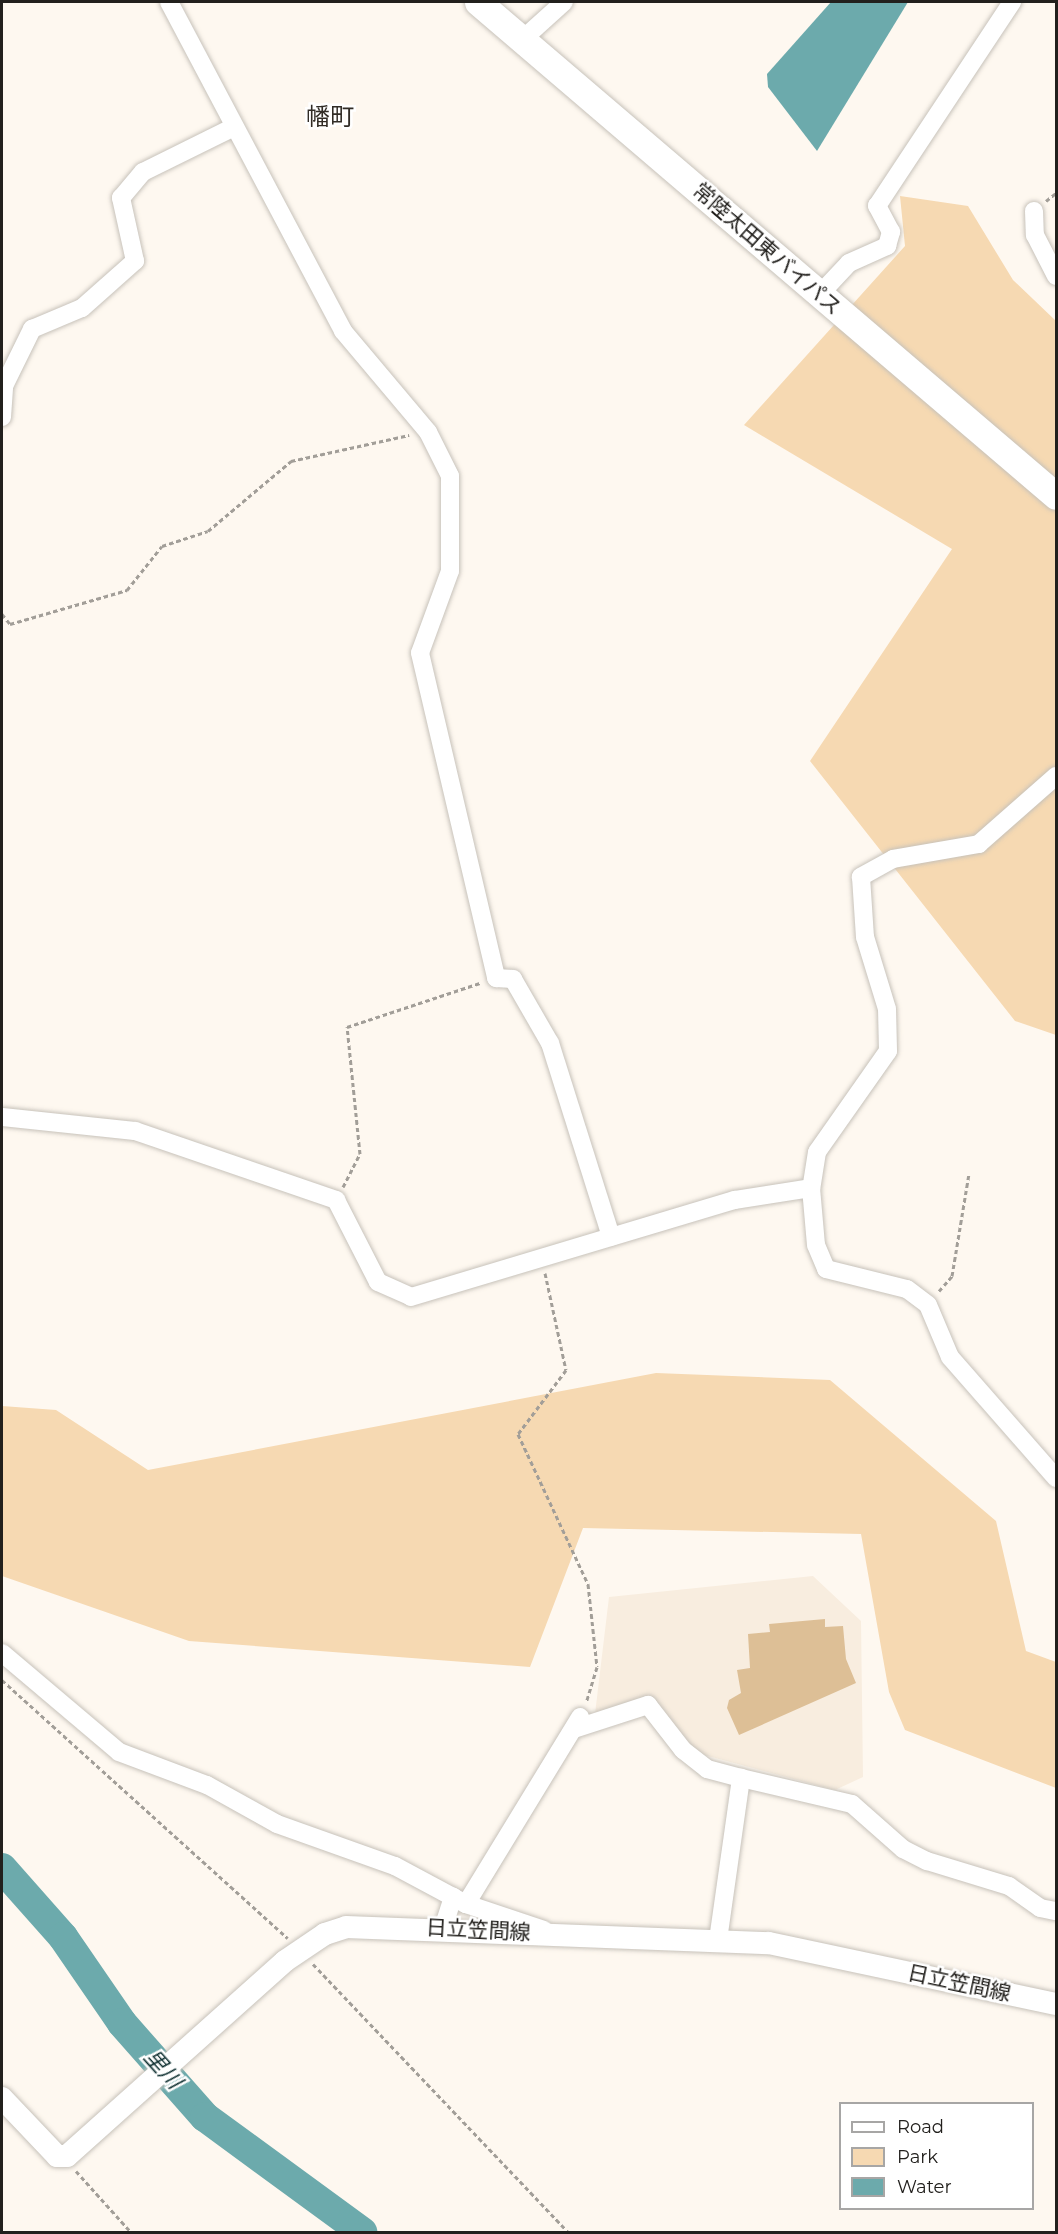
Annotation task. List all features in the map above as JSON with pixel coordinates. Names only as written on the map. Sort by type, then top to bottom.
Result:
[{"type":"highway","name":"常陸太田東バイパス","points":[[478,2],[1056,496]]},
{"type":"main road","name":"日立笠間線","points":[[67,2155],[285,1961],[325,1934],[346,1927],[443,1928],[769,1943],[1056,2004]]},
{"type":"main road","points":[[2,2098],[67,2155]]},
{"type":"street","points":[[169,2],[232,128],[343,331],[428,432],[450,476],[452,533],[450,571],[420,653],[496,978],[513,979],[535,1008],[550,1042],[611,1237]]},
{"type":"street","points":[[523,39],[564,2]]},
{"type":"street","points":[[820,294],[849,263],[887,246],[891,232],[877,206],[1012,2]]},
{"type":"street","points":[[2,417],[4,387],[32,329],[82,308],[135,261],[121,198],[143,172],[232,128]]},
{"type":"street","points":[[1034,211],[1035,235],[1056,276]]},
{"type":"street","points":[[1056,776],[979,844],[893,859],[861,877],[865,938],[887,1009],[888,1051],[817,1152],[811,1188],[816,1245],[826,1269],[907,1289],[928,1305],[950,1357],[1056,1478]]},
{"type":"street","points":[[2,1117],[135,1131],[336,1200],[378,1282],[411,1297],[735,1200],[811,1188]]},
{"type":"street","points":[[2,1653],[119,1752],[207,1785],[277,1824],[395,1866],[460,1900],[557,1934]]},
{"type":"street","points":[[443,1928],[577,1723],[648,1705],[683,1750],[707,1769],[852,1804],[903,1849],[1010,1886],[1040,1908],[1056,1911]]},
{"type":"street","points":[[718,1940],[741,1778]]},
{"type":"path","points":[[2,614],[10,624],[127,590],[162,546],[208,531],[291,461],[312,453],[428,432]]},
{"type":"path","points":[[336,1200],[360,1154],[347,1028],[496,978]]},
{"type":"path","points":[[928,1305],[952,1276],[969,1173]]},
{"type":"path","points":[[542,1259],[566,1370],[518,1434],[588,1584],[597,1667],[577,1723]]},
{"type":"path","points":[[67,2155],[131,2232]]},
{"type":"shaded area","points":[[813,1576],[861,1621],[863,1777],[835,1790],[689,1751],[654,1700],[595,1714],[609,1597]]},
{"type":"green space","points":[[900,196],[968,206],[1013,280],[1056,321],[1056,1035],[1015,1021],[810,761],[952,549],[744,425],[905,246]]},
{"type":"green space","points":[[656,1373],[830,1380],[996,1521],[1026,1651],[1056,1662],[1056,1788],[905,1730],[889,1692],[861,1534],[583,1528],[530,1667],[189,1641],[2,1576],[2,1406],[56,1410],[148,1470]]},
{"type":"water","points":[[831,2],[908,2],[817,151],[768,87],[767,74]]},
{"type":"building","points":[[825,1619],[825,1627],[843,1626],[846,1659],[856,1683],[739,1735],[727,1708],[729,1700],[741,1693],[737,1670],[750,1668],[748,1634],[770,1632],[769,1624]]},
{"type":"waterway","name":"里川","points":[[2,1868],[63,1937],[122,2023],[205,2117],[362,2232]]},
{"type":"district","name":"幡町","points":[[330,117]]}]
